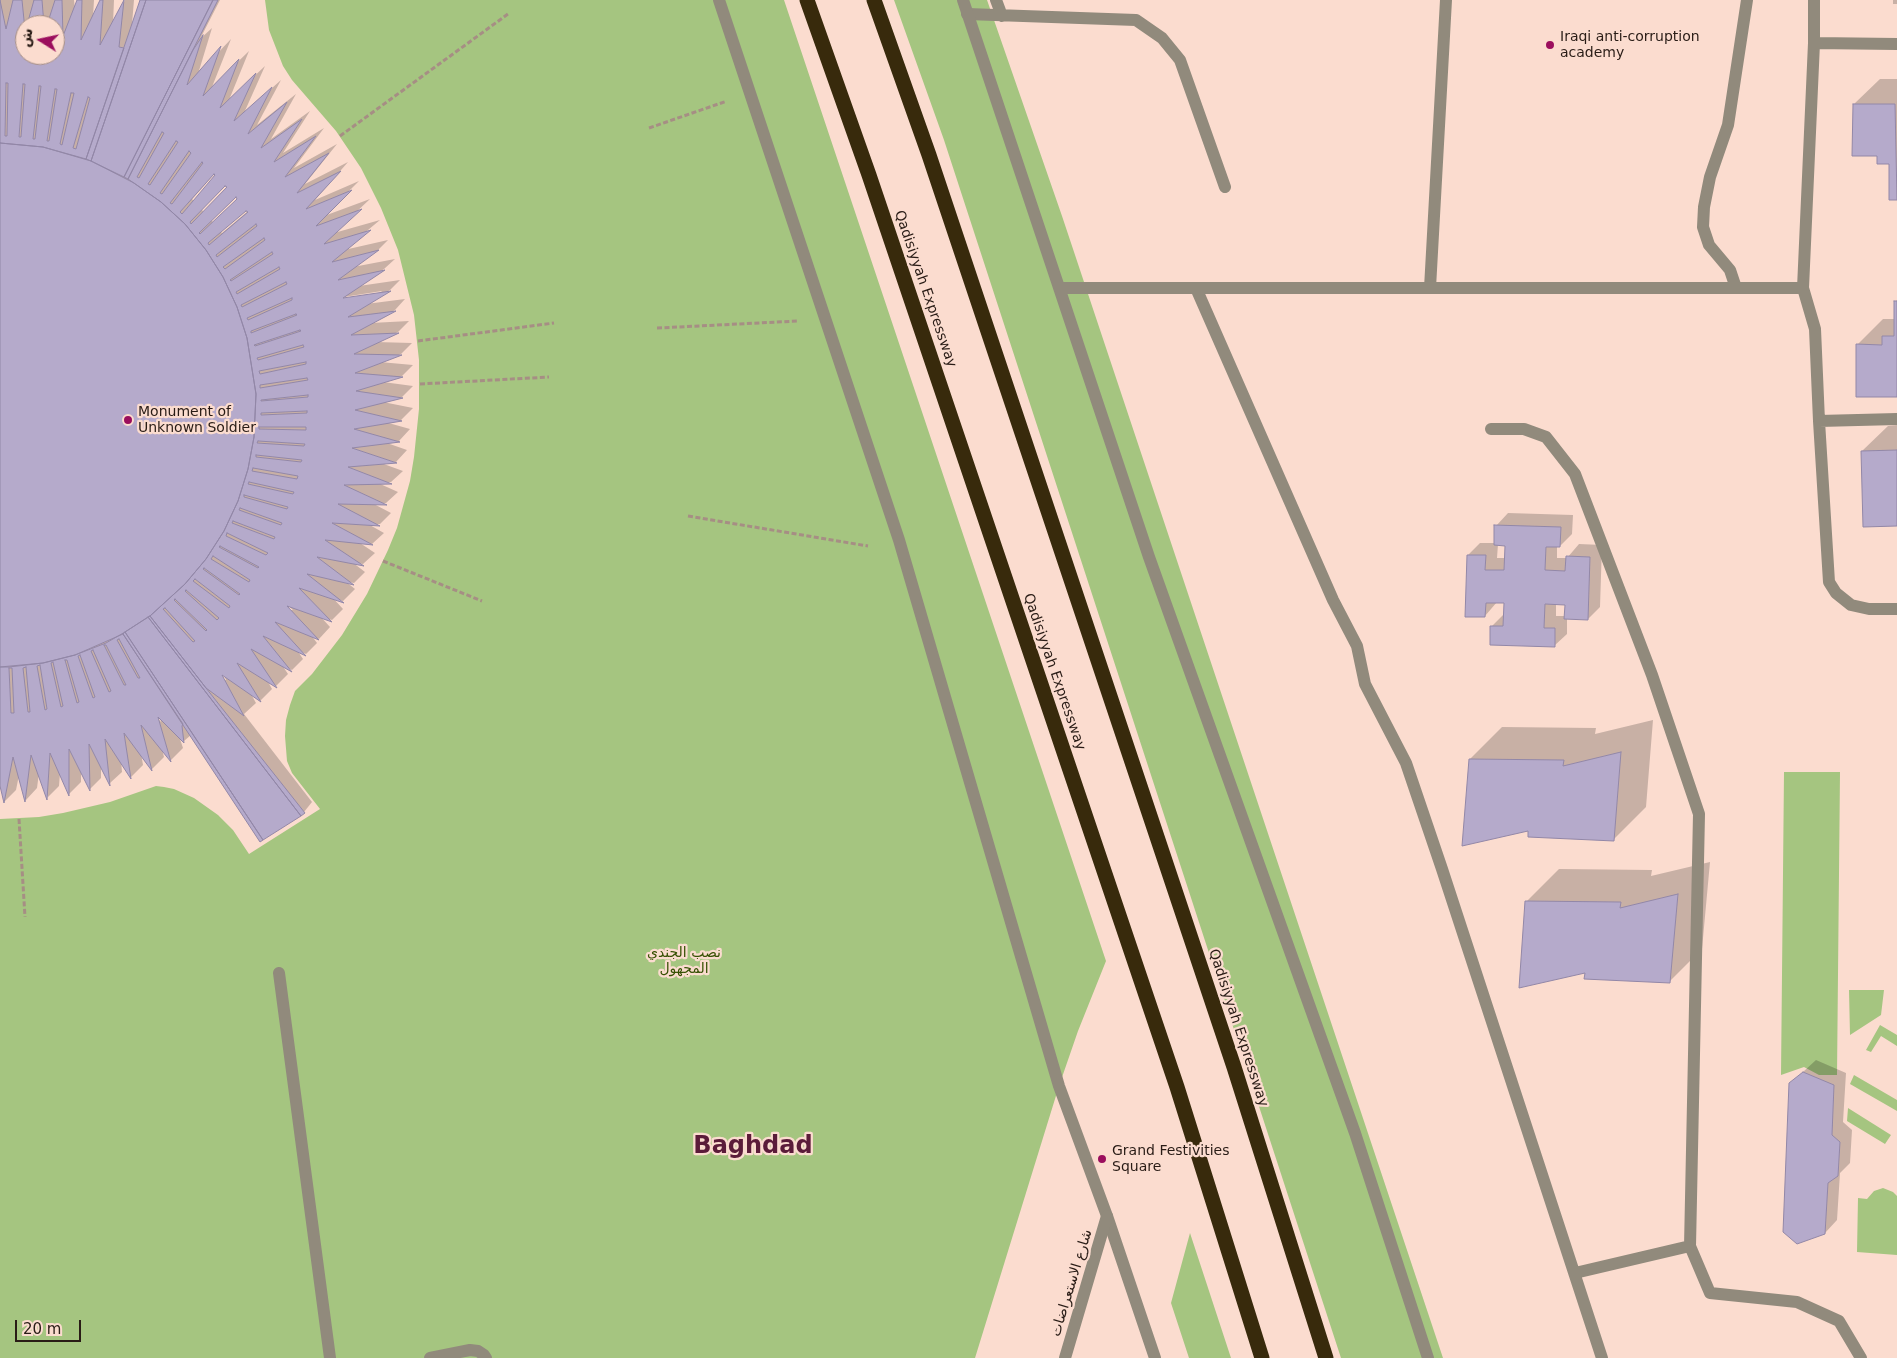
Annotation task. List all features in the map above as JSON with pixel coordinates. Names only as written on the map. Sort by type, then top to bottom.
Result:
[{"type":"highway","name":"Qadisiyyah Expressway","points":[[807,0],[872,185],[1177,1087],[1262,1358]]},
{"type":"highway","name":"Qadisiyyah Expressway","points":[[874,0],[929,156],[1225,1039],[1326,1358]]},
{"type":"street","points":[[718,0],[899,540],[1059,1086],[1108,1216],[1155,1358]]},
{"type":"street","points":[[963,0],[1150,557],[1355,1132],[1428,1358]]},
{"type":"street","points":[[996,0],[1002,16]]},
{"type":"street","points":[[1430,288],[1446,0]]},
{"type":"street","points":[[1736,288],[1730,270],[1709,245],[1703,227],[1704,207],[1710,178],[1728,125],[1746,0]]},
{"type":"street","points":[[1814,0],[1814,43],[1803,288],[1815,329],[1829,582],[1836,593],[1851,604],[1869,609],[1897,609]]},
{"type":"street","points":[[968,14],[1136,20],[1162,38],[1180,60],[1225,187]]},
{"type":"street","points":[[1814,43],[1897,44]]},
{"type":"street","points":[[1059,288],[1803,288]]},
{"type":"street","points":[[1196,288],[1333,600],[1357,646],[1365,684],[1406,763],[1602,1358]]},
{"type":"street","points":[[1819,421],[1897,419]]},
{"type":"street","points":[[1491,429],[1524,429],[1546,437],[1575,474],[1652,675],[1699,814],[1690,1246],[1710,1294],[1797,1302],[1839,1321],[1861,1358]]},
{"type":"street","points":[[279,973],[330,1358]]},
{"type":"street","name":"شارع الاستعراضات","points":[[1065,1358],[1108,1216]]},
{"type":"street","points":[[1575,1273],[1690,1246]]},
{"type":"street","points":[[430,1358],[470,1350],[484,1354],[486,1358]]},
{"type":"path","points":[[340,136],[508,14]]},
{"type":"path","points":[[649,128],[727,101]]},
{"type":"path","points":[[657,328],[799,321]]},
{"type":"path","points":[[418,341],[554,323]]},
{"type":"path","points":[[420,384],[549,378]]},
{"type":"path","points":[[688,516],[868,546]]},
{"type":"path","points":[[383,561],[482,602]]},
{"type":"path","points":[[19,819],[25,917]]},
{"type":"green space","name":"نصب الجندي المجهول","points":[[265,0],[784,0],[1106,961],[1078,1031],[1059,1086],[975,1358],[0,1358],[0,819],[39,817],[63,813],[110,802],[156,786],[164,787],[174,789],[194,798],[218,815],[233,830],[249,854],[320,809],[292,773],[287,761],[285,736],[286,720],[290,705],[295,691],[312,674],[342,635],[367,594],[397,528],[410,481],[419,409],[419,360],[414,315],[398,250],[381,208],[361,168],[336,131],[292,80],[283,66],[269,30]]},
{"type":"green space","points":[[894,0],[987,0],[1062,216],[1443,1358],[1341,1358],[944,140]]},
{"type":"green space","points":[[1784,772],[1840,772],[1837,1075],[1819,1075],[1804,1067],[1781,1075]]},
{"type":"green space","points":[[1849,990],[1884,990],[1881,1015],[1850,1035]]},
{"type":"green space","points":[[1880,1025],[1897,1035],[1897,1046],[1881,1036],[1871,1052],[1866,1050]]},
{"type":"green space","points":[[1854,1075],[1897,1100],[1897,1111],[1850,1084]]},
{"type":"green space","points":[[1848,1108],[1891,1135],[1885,1144],[1847,1121]]},
{"type":"green space","points":[[1883,1188],[1897,1196],[1897,1255],[1857,1252],[1858,1198],[1867,1199],[1874,1191]]},
{"type":"green space","points":[[1190,1233],[1231,1358],[1189,1358],[1171,1303]]},
{"type":"building","points":[[0,0],[6,29],[13,0],[22,0],[24,15],[15,15],[15,65],[65,65],[65,31],[77,0],[82,0],[81,40],[100,0],[103,0],[100,45],[124,0],[119,47],[124,48],[86,159],[43,147],[0,143]],"holes":[[[6,83],[8,83],[7,136],[5,136]],[[23,84],[25,84],[21,137],[19,137]],[[39,86],[41,86],[35,139],[33,139]],[[55,89],[57,89],[49,141],[47,141]],[[71,93],[74,93],[62,145],[60,144]],[[88,97],[90,98],[76,149],[73,148]]]},
{"type":"building","points":[[34,0],[42,0],[43,15],[30,15]]},
{"type":"building","points":[[55,0],[62,0],[62,15],[50,15]]},
{"type":"building","points":[[140,0],[146,0],[91,161],[86,159]]},
{"type":"building","points":[[146,0],[213,0],[124,177],[91,161]]},
{"type":"building","points":[[213,0],[218,0],[128,179],[124,177]]},
{"type":"building","points":[[203,35],[187,85],[221,46],[203,96],[239,59],[220,108],[256,73],[234,121],[272,87],[248,134],[287,102],[261,148],[302,119],[274,162],[316,136],[285,177],[329,153],[297,193],[341,171],[306,209],[352,190],[316,226],[362,209],[324,244],[371,230],[332,262],[379,250],[338,280],[385,270],[343,298],[391,291],[348,317],[396,311],[351,335],[399,333],[354,354],[402,355],[355,373],[403,377],[356,391],[403,398],[355,410],[402,421],[354,429],[400,442],[352,448],[397,463],[348,467],[392,484],[344,485],[387,505],[338,504],[380,526],[332,523],[373,545],[325,540],[364,566],[317,557],[354,585],[307,574],[344,603],[299,588],[332,622],[287,606],[319,640],[275,622],[306,656],[263,636],[292,672],[251,649],[277,688],[237,663],[261,702],[222,675],[244,716],[206,688],[150,616],[185,584],[206,559],[224,531],[238,501],[248,469],[254,437],[256,394],[247,338],[237,307],[223,277],[206,250],[185,224],[161,202],[128,179],[193,50]],"holes":[[[162,132],[164,133],[139,178],[137,177]],[[176,141],[178,142],[150,185],[148,184]],[[189,151],[191,153],[162,194],[160,193]],[[202,162],[172,204],[170,203]],[[215,175],[182,214],[180,212]],[[225,186],[227,187],[191,224],[190,222]],[[236,197],[237,199],[200,234],[199,233]],[[246,211],[248,212],[209,245],[208,243]],[[256,224],[257,226],[217,257],[216,255]],[[264,238],[265,240],[225,269],[223,267]],[[272,252],[273,254],[230,280]],[[279,267],[280,269],[237,294],[236,292]],[[286,282],[287,284],[242,307],[241,305]],[[292,298],[292,300],[248,320],[247,318]],[[297,315],[251,333],[251,331]],[[300,330],[301,331],[254,345]],[[303,345],[304,347],[258,360],[257,358]],[[306,362],[306,364],[260,374],[259,371]],[[307,378],[308,380],[260,388],[260,385]],[[308,395],[308,397],[261,401],[261,400]],[[307,411],[307,413],[261,415],[261,413]],[[259,427],[306,427],[306,430],[259,429]],[[258,441],[305,444],[304,446],[257,443]],[[256,455],[302,460],[301,462],[256,457]],[[253,468],[298,476],[297,479],[252,471]],[[249,482],[294,492],[293,494],[248,484]],[[244,495],[288,507],[287,509],[244,497]],[[240,508],[282,523],[281,525],[239,510]],[[233,521],[275,537],[274,539],[232,523]],[[227,533],[268,553],[266,555],[226,536]],[[220,546],[259,567],[219,547]],[[213,556],[250,580],[249,582],[211,559]],[[204,568],[240,594],[203,569]],[[195,579],[230,606],[229,608],[193,581]],[[186,590],[219,618],[217,620]],[[175,599],[207,630],[206,631]],[[165,608],[195,641],[193,642],[163,609]]]},
{"type":"building","points":[[1853,104],[1895,104],[1897,200],[1889,200],[1889,164],[1877,164],[1877,156],[1852,156]]},
{"type":"building","name":"Monument of Unknown Soldier","points":[[0,143],[43,147],[91,161],[134,183],[161,202],[185,224],[206,250],[223,277],[237,307],[247,338],[256,394],[254,437],[248,469],[238,501],[224,531],[206,559],[185,584],[150,616],[106,643],[75,655],[43,663],[9,667],[0,667]]},
{"type":"building","points":[[1894,301],[1897,301],[1897,397],[1856,397],[1856,344],[1882,345],[1882,336],[1894,336]]},
{"type":"building","points":[[1897,450],[1897,526],[1863,527],[1861,451]]},
{"type":"building","points":[[1494,525],[1561,527],[1560,547],[1546,547],[1545,570],[1565,571],[1566,556],[1590,557],[1588,620],[1564,619],[1565,605],[1545,604],[1544,628],[1555,628],[1555,647],[1490,645],[1490,626],[1503,626],[1504,603],[1486,603],[1485,617],[1465,617],[1467,555],[1486,555],[1485,570],[1504,570],[1505,546],[1494,545]]},
{"type":"building","points":[[150,616],[305,813],[301,816],[148,617]]},
{"type":"building","points":[[148,617],[301,816],[263,840],[125,632]]},
{"type":"building","points":[[125,632],[263,840],[260,842],[123,634]]},
{"type":"building","points":[[123,634],[183,724],[184,743],[158,717],[171,762],[141,725],[152,771],[124,733],[131,779],[105,739],[110,786],[89,744],[90,791],[69,749],[69,796],[50,753],[47,800],[31,755],[25,802],[13,757],[4,803],[0,786],[0,667],[43,663],[75,655]],"holes":[[[119,639],[140,678],[138,678],[117,640]],[[104,645],[106,645],[126,685],[124,685]],[[93,650],[111,691],[109,692],[91,651]],[[80,655],[95,697],[93,698],[78,656]],[[65,660],[67,660],[79,702],[77,703]],[[53,662],[63,706],[61,707],[51,663]],[[40,665],[47,709],[45,710],[37,666]],[[26,667],[30,712],[28,712],[23,668]],[[9,668],[12,668],[14,713],[11,713]]]},
{"type":"building","points":[[1621,752],[1614,841],[1528,837],[1528,831],[1462,846],[1469,759],[1564,760],[1563,766]]},
{"type":"building","points":[[1678,894],[1670,983],[1584,979],[1585,973],[1519,988],[1525,901],[1621,902],[1620,908]]},
{"type":"building","points":[[1803,1072],[1834,1085],[1832,1135],[1840,1142],[1838,1176],[1828,1183],[1825,1234],[1797,1244],[1783,1232],[1789,1083]]},
{"type":"place","name":"Iraqi anti-corruption academy","points":[[1550,45]]},
{"type":"place","name":"Monument of Unknown Soldier","points":[[128,420]]},
{"type":"place","name":"Grand Festivities Square","points":[[1102,1159]]},
{"type":"district","name":"Baghdad","points":[[753,1147]]}]
